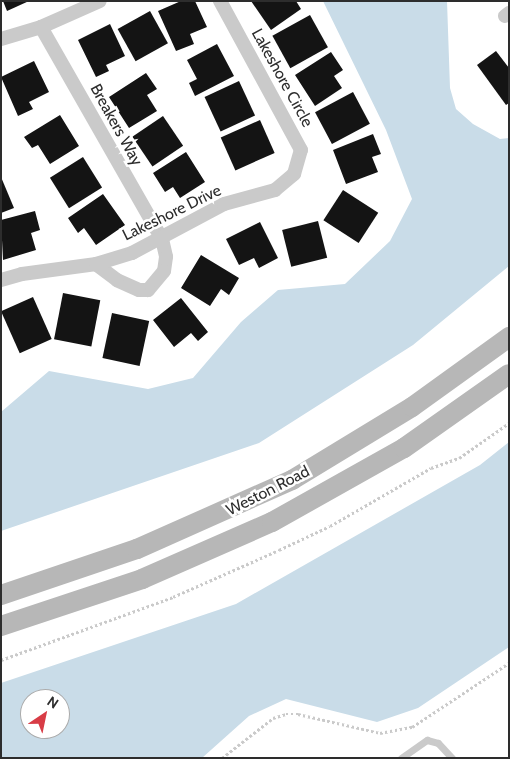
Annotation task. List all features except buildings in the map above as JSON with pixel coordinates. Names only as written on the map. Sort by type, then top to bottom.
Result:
[{"type":"main road","name":"Weston Road","points":[[1,595],[138,550],[292,480],[412,407],[509,336]]},
{"type":"main road","name":"Weston Road","points":[[1,626],[142,579],[272,522],[404,448],[509,374]]},
{"type":"street","points":[[1,39],[41,27],[100,1]]},
{"type":"street","name":"Lakeshore Circle","points":[[220,1],[301,150],[294,174]]},
{"type":"street","name":"Breakers Way","points":[[41,27],[162,239]]},
{"type":"street","name":"Lakeshore Drive","points":[[1,280],[22,274],[96,264],[162,239],[224,204],[275,190],[294,174]]},
{"type":"street","points":[[96,264],[117,280],[139,290],[148,290],[164,272],[166,257],[162,239]]},
{"type":"lane","points":[[401,758],[427,740],[438,743],[452,758]]},
{"type":"path","points":[[1,660],[173,598],[279,550],[330,526],[431,468],[459,458],[509,423]]},
{"type":"path","points":[[222,758],[273,718],[286,714],[298,714],[380,733],[412,727],[509,663]]},
{"type":"water","points":[[323,1],[447,1],[450,88],[456,109],[473,124],[500,139],[509,138],[509,266],[413,345],[259,443],[1,531],[1,412],[49,371],[148,389],[193,378],[241,322],[278,290],[345,284],[390,241],[412,199],[386,130]]},
{"type":"water","points":[[509,442],[509,647],[418,708],[377,722],[286,699],[249,716],[202,758],[1,758],[1,683],[236,604],[480,465]]}]
